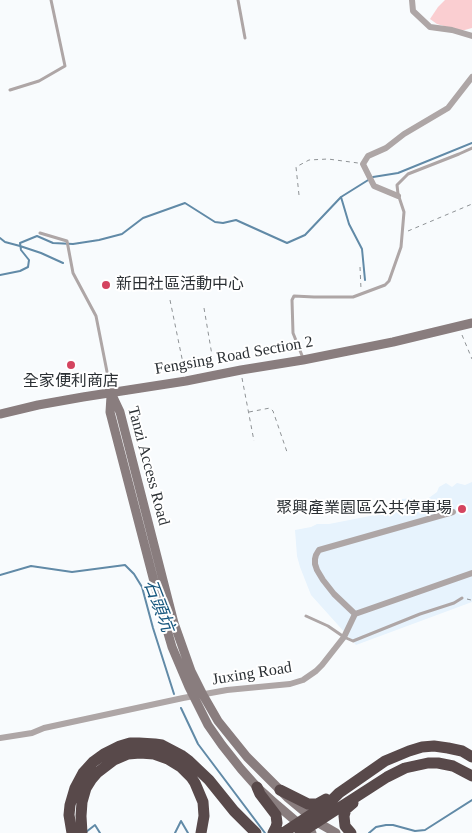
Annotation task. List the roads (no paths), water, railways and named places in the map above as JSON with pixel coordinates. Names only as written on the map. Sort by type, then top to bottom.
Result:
[{"type":"highway","points":[[72,833],[69,815],[70,805],[75,788],[83,773],[104,754],[120,746],[139,743],[162,745],[189,761],[209,780],[234,811],[256,833]]},
{"type":"highway","points":[[280,790],[304,802],[317,804],[339,793],[385,761],[422,747],[448,748],[472,757]]},
{"type":"highway","points":[[82,833],[82,802],[86,788],[91,780],[114,760],[128,754],[140,753],[154,754],[168,759],[181,767],[191,777],[203,802],[204,816],[201,833]]},
{"type":"highway","points":[[313,819],[359,796],[394,773],[415,765],[428,763],[453,766],[472,776]]},
{"type":"highway","points":[[257,787],[276,815],[277,823],[273,833]]},
{"type":"highway","points":[[283,833],[304,830],[339,793]]},
{"type":"highway","points":[[351,833],[344,824],[345,812],[359,796]]},
{"type":"street","points":[[412,0],[413,11],[430,27],[452,30],[472,36]]},
{"type":"street","points":[[398,196],[374,186],[363,164],[368,156],[386,148],[404,134],[448,108],[472,77]]},
{"type":"street","name":"Fengsing Road Section 2","points":[[0,414],[47,404],[303,360],[393,342],[472,323]]},
{"type":"street","name":"Tanzi Access Road","points":[[111,393],[120,412],[173,618],[191,671],[203,695],[218,721],[236,745],[280,790],[313,819],[336,833]]},
{"type":"street","name":"Tanzi Access Road","points":[[111,393],[110,412],[162,616],[178,663],[193,697],[205,720],[241,770],[304,830]]},
{"type":"street","points":[[453,512],[319,550],[315,559],[316,570],[334,594],[355,614],[472,573]]},
{"type":"street","name":"Juxing Road","points":[[0,738],[32,733],[44,728],[227,690],[290,684],[303,680],[316,671],[344,637],[355,614]]},
{"type":"lane","points":[[10,90],[39,81],[66,66],[51,0]]},
{"type":"lane","points":[[238,0],[246,38]]},
{"type":"lane","points":[[303,360],[293,333],[292,300],[294,296],[314,298],[353,297],[385,285],[389,281],[401,247],[404,212],[398,196],[397,185],[408,174],[472,148]]},
{"type":"lane","points":[[40,233],[67,241],[73,273],[96,316],[111,393]]},
{"type":"lane","points":[[306,616],[328,626],[353,641],[420,614],[454,603],[462,598]]},
{"type":"waterway","points":[[0,275],[20,271],[28,267],[29,260],[21,250],[20,243],[37,236],[53,243],[73,244],[99,240],[122,234],[143,218],[185,203],[215,222],[223,223],[236,220],[287,243],[305,235],[341,197],[373,177],[398,173],[472,143]]},
{"type":"waterway","points":[[341,197],[349,224],[362,249],[365,280]]},
{"type":"waterway","points":[[0,238],[5,242],[41,253],[63,263]]},
{"type":"waterway","name":"石頭坑","points":[[0,575],[31,566],[72,572],[125,565],[134,574],[142,587],[174,694]]},
{"type":"waterway","name":"石頭坑","points":[[181,708],[198,744],[265,833]]},
{"type":"waterway","points":[[369,833],[376,827],[386,825],[415,831],[425,830],[472,800]]},
{"type":"waterway","points":[[175,833],[181,821],[188,833]]},
{"type":"waterway","points":[[86,832],[95,825],[100,833]]},
{"type":"place","name":"新田社區活動中心","points":[[106,285]]},
{"type":"place","name":"全家便利商店","points":[[71,365]]},
{"type":"place","name":"聚興產業園區公共停車場","points":[[462,509]]}]
